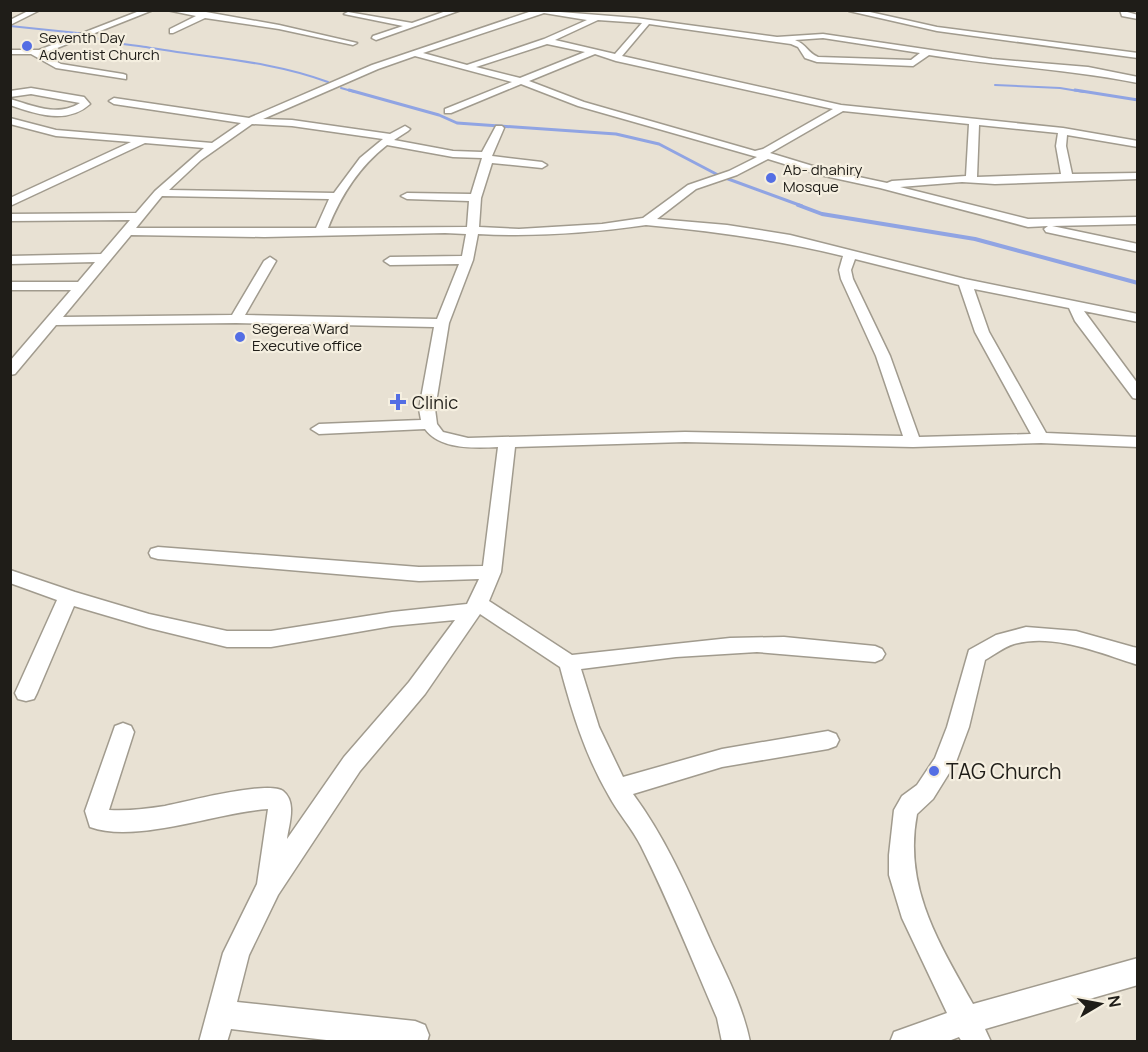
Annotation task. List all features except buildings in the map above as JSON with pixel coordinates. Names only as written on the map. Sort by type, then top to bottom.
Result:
[{"type":"street","points":[[10,23],[37,10]]},
{"type":"street","points":[[10,52],[34,53],[150,10]]},
{"type":"street","points":[[170,10],[279,27],[353,43]]},
{"type":"street","points":[[173,31],[213,10]]},
{"type":"street","points":[[376,38],[458,10]]},
{"type":"street","points":[[847,10],[937,29],[1137,56]]},
{"type":"street","points":[[1123,10],[1125,14],[1137,17]]},
{"type":"street","points":[[10,371],[103,258],[177,174],[250,121],[355,75],[415,54],[543,11],[780,39],[801,45],[808,56],[817,59],[913,63],[927,52]]},
{"type":"street","points":[[853,11],[922,16]]},
{"type":"street","points":[[348,14],[411,26]]},
{"type":"street","points":[[468,67],[547,41],[581,27],[596,19],[594,18]]},
{"type":"street","points":[[616,58],[647,22]]},
{"type":"street","points":[[740,34],[868,34]]},
{"type":"street","points":[[780,39],[824,36],[992,62],[1089,70],[1137,80]]},
{"type":"street","points":[[957,41],[993,43],[1013,38]]},
{"type":"street","points":[[547,41],[841,108],[1063,131],[1137,144]]},
{"type":"street","points":[[448,111],[593,52]]},
{"type":"street","points":[[34,53],[59,66],[123,77]]},
{"type":"street","points":[[415,54],[520,81],[581,104],[749,153],[1137,248]]},
{"type":"street","points":[[10,94],[31,91],[81,99],[85,104],[80,108],[56,114],[10,102]]},
{"type":"street","points":[[114,101],[250,121],[292,123],[388,139],[453,154],[542,165]]},
{"type":"street","points":[[10,110],[24,106]]},
{"type":"street","points":[[646,221],[692,187],[733,173],[841,108]]},
{"type":"street","points":[[10,121],[56,133],[214,146]]},
{"type":"street","points":[[971,179],[974,121]]},
{"type":"street","points":[[499,128],[487,157],[475,198],[473,230],[466,260],[442,323],[428,409],[429,424],[437,435],[468,443],[685,437],[783,441],[1002,441],[1041,438],[1137,442]]},
{"type":"street","points":[[321,231],[335,196],[359,163],[388,139],[405,129]]},
{"type":"street","points":[[1063,131],[1061,146],[1067,176]]},
{"type":"street","points":[[10,202],[143,141]]},
{"type":"street","points":[[881,185],[971,179],[995,181],[1067,176],[1137,176]]},
{"type":"street","points":[[159,193],[335,196]]},
{"type":"street","points":[[407,196],[475,198]]},
{"type":"street","points":[[10,218],[140,216]]},
{"type":"street","points":[[1028,223],[1137,219]]},
{"type":"street","points":[[128,231],[201,233],[473,230],[519,233],[602,228],[646,221],[769,234],[887,262],[965,284],[1137,318]]},
{"type":"street","points":[[850,255],[845,270],[847,279],[883,356],[914,441]]},
{"type":"street","points":[[10,260],[103,258]]},
{"type":"street","points":[[390,261],[466,260]]},
{"type":"street","points":[[236,319],[270,261]]},
{"type":"street","points":[[965,284],[982,332],[1041,438]]},
{"type":"street","points":[[10,286],[80,286]]},
{"type":"street","points":[[1075,307],[1080,318],[1137,395]]},
{"type":"street","points":[[52,321],[236,319],[442,323]]},
{"type":"street","points":[[319,429],[429,424]]},
{"type":"street","points":[[213,1041],[236,953],[269,886],[352,764],[417,688],[474,607],[492,572],[507,443]]},
{"type":"street","points":[[158,553],[419,574],[492,572]]},
{"type":"street","points":[[12,578],[159,624],[238,639],[301,635],[474,607],[569,663],[699,648],[761,645],[801,646],[875,654]]},
{"type":"street","points":[[26,693],[68,597]]},
{"type":"street","points":[[972,1031],[945,982],[911,905],[902,873],[902,847],[906,812],[910,802],[923,794],[946,754],[963,710],[976,656],[1014,636],[1036,635],[1078,639],[1117,648],[1137,657]]},
{"type":"street","points":[[569,663],[585,722],[597,752],[617,789],[644,825],[667,872],[731,1017],[736,1041]]},
{"type":"street","points":[[123,732],[97,811],[99,820],[127,820],[190,812],[255,798],[274,798],[280,806],[269,886]]},
{"type":"street","points":[[617,789],[722,758],[828,740]]},
{"type":"street","points":[[904,1041],[972,1031],[1137,971]]},
{"type":"street","points":[[220,1014],[415,1035]]},
{"type":"waterway","points":[[10,26],[87,34],[115,43],[261,64],[328,82]]},
{"type":"waterway","points":[[995,85],[1060,88],[1084,92]]},
{"type":"waterway","points":[[341,88],[355,92]]},
{"type":"waterway","points":[[349,90],[439,115],[457,123],[616,134],[659,144],[720,176],[802,206]]},
{"type":"waterway","points":[[1075,90],[1138,100]]},
{"type":"waterway","points":[[798,205],[822,214],[975,239],[1138,283]]},
{"type":"place","name":"Seventh Day Adventist Church","points":[[27,46]]},
{"type":"place","name":"Ab- dhahiry Mosque","points":[[771,178]]},
{"type":"place","name":"Segerea Ward Executive office","points":[[240,337]]},
{"type":"place","name":"Clinic","points":[[398,402]]},
{"type":"place","name":"TAG Church","points":[[934,771]]}]
